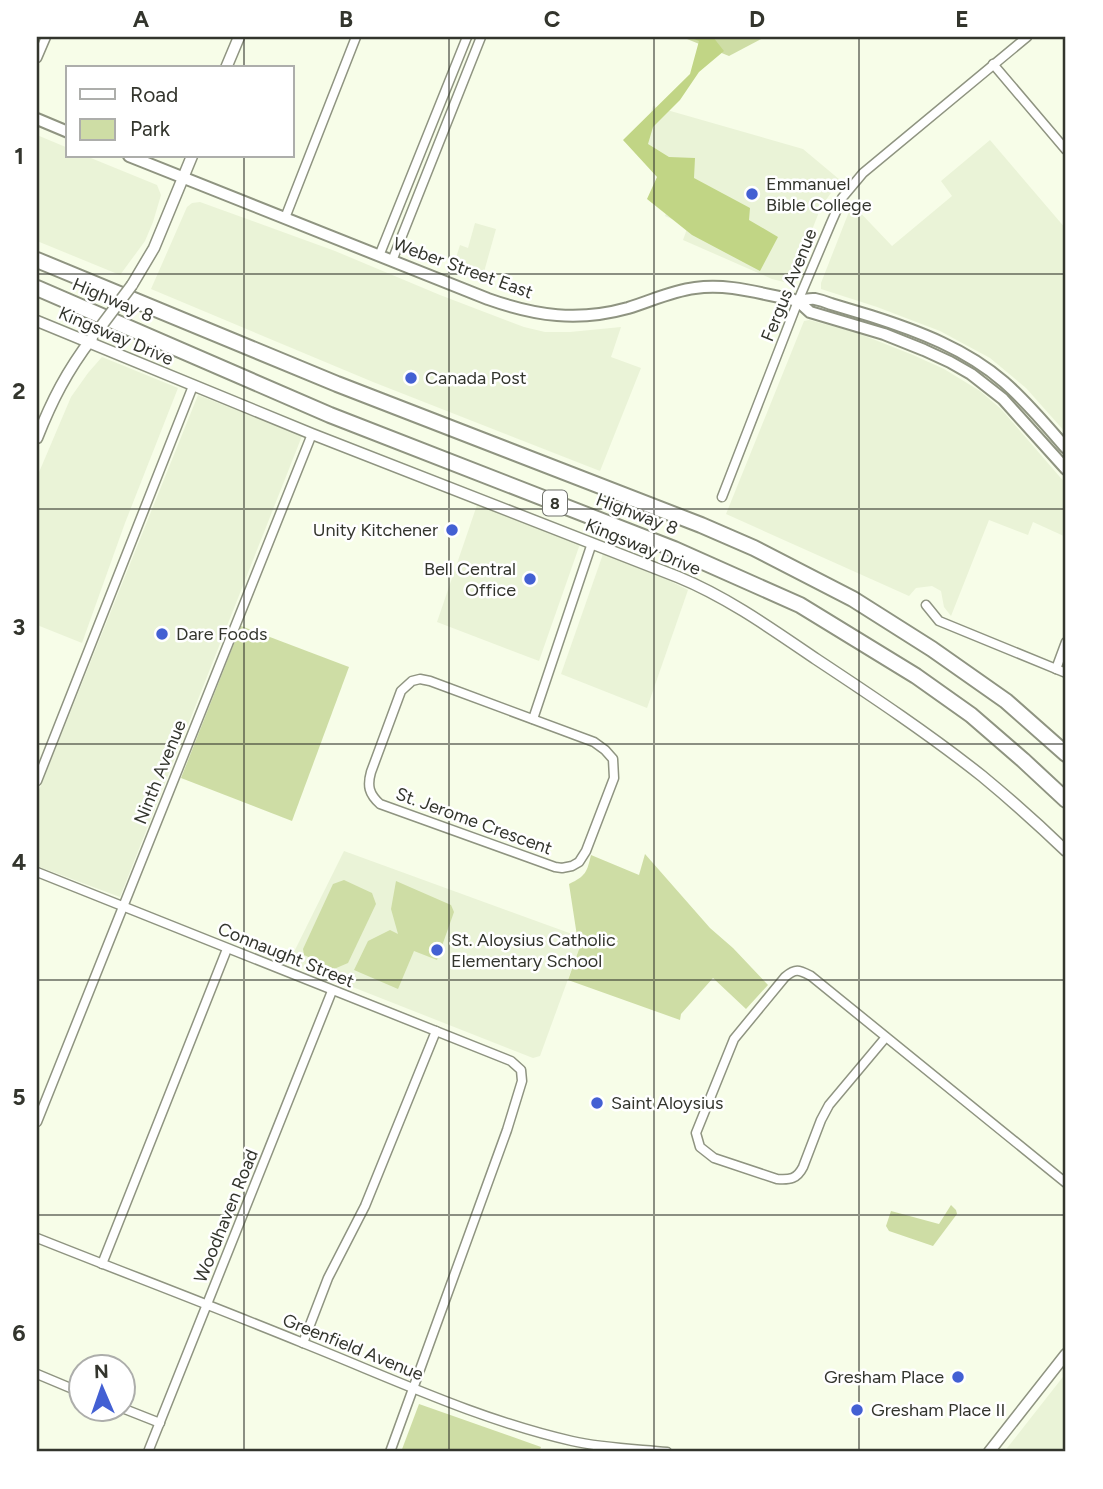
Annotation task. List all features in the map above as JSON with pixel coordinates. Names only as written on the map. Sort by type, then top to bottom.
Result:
[{"type":"highway","name":"Highway 8","points":[[37,260],[337,384],[754,548],[853,599],[932,649],[1006,701],[1066,754]]},
{"type":"highway","name":"Highway 8","points":[[37,288],[330,415],[674,549],[800,606],[916,676],[960,707],[1066,800]]},
{"type":"main road","points":[[37,119],[66,131]]},
{"type":"main road","name":"Weber Street East","points":[[134,158],[508,306],[539,314],[583,316],[610,312],[695,288],[725,287],[798,301],[815,299],[826,302],[892,323],[975,360],[1018,395],[1066,447]]},
{"type":"main road","name":"Weber Street East","points":[[798,301],[810,312],[904,342],[971,374],[1003,399],[1066,469]]},
{"type":"street","points":[[37,58],[46,37]]},
{"type":"street","points":[[227,66],[239,37]]},
{"type":"street","points":[[285,218],[356,37]]},
{"type":"street","points":[[379,256],[467,37]]},
{"type":"street","points":[[392,261],[481,37]]},
{"type":"street","name":"Fergus Avenue","points":[[722,497],[798,301],[842,198],[863,173],[1027,37]]},
{"type":"street","points":[[458,58],[471,62]]},
{"type":"street","points":[[993,64],[1065,145]]},
{"type":"street","points":[[37,438],[62,382],[144,267],[191,158]]},
{"type":"street","points":[[414,168],[426,172]]},
{"type":"street","name":"Kingsway Drive","points":[[37,321],[92,337],[193,386],[592,543],[715,595],[848,680],[981,775],[1066,851]]},
{"type":"street","points":[[37,781],[193,386]]},
{"type":"street","name":"Ninth Avenue","points":[[37,1122],[312,434]]},
{"type":"street","points":[[533,719],[592,543]]},
{"type":"street","points":[[926,604],[939,621],[1066,673]]},
{"type":"street","points":[[1056,668],[1066,642]]},
{"type":"street","name":"St. Jerome Crescent","points":[[412,681],[430,681],[533,719],[594,742],[614,759],[614,778],[591,839],[579,862],[572,866],[555,867],[380,804],[370,792],[368,783],[371,772],[401,691],[412,681]]},
{"type":"street","name":"Connaught Street","points":[[37,872],[511,1061],[521,1070],[522,1081],[507,1130],[414,1389]]},
{"type":"street","points":[[102,1264],[227,949]]},
{"type":"street","points":[[886,1037],[829,1105],[800,1174],[795,1178],[777,1180],[714,1158],[697,1142],[696,1133],[734,1039],[785,977],[791,971],[797,970],[811,976],[1066,1183]]},
{"type":"street","name":"Woodhaven Road","points":[[148,1452],[332,991]]},
{"type":"street","points":[[303,1343],[328,1278],[365,1206],[436,1031]]},
{"type":"street","name":"Greenfield Avenue","points":[[37,1238],[414,1389],[537,1433],[582,1443],[667,1452]]},
{"type":"street","points":[[989,1452],[1066,1354]]},
{"type":"street","points":[[37,1374],[66,1386]]},
{"type":"street","points":[[390,1452],[414,1389]]},
{"type":"street","points":[[136,1414],[160,1423]]},
{"type":"shaded area","name":"Emmanuel Bible College","points":[[653,106],[803,149],[840,180],[821,207],[793,278],[784,282],[772,279],[683,240],[688,226],[665,216],[683,170],[637,152]]},
{"type":"shaded area","points":[[37,135],[66,147],[66,158],[91,158],[157,185],[161,195],[153,222],[145,241],[120,275],[37,241]]},
{"type":"shaded area","points":[[990,140],[1066,229],[1066,433],[1026,388],[990,358],[940,331],[821,289],[852,204],[892,246],[952,196],[941,181]]},
{"type":"shaded area","points":[[200,202],[335,251],[524,327],[545,332],[570,332],[621,327],[611,357],[641,368],[600,471],[373,382],[151,289],[187,207]]},
{"type":"shaded area","points":[[475,223],[496,229],[482,279],[453,267],[460,245],[468,248]]},
{"type":"shaded area","points":[[804,321],[855,332],[913,355],[944,369],[980,391],[1001,409],[1066,484],[1066,537],[1033,522],[1028,535],[989,520],[951,616],[944,607],[941,591],[932,586],[916,588],[909,596],[726,514]]},
{"type":"shaded area","points":[[102,357],[178,388],[82,643],[37,625],[37,477],[71,397]]},
{"type":"shaded area","name":"Dare Foods","points":[[198,395],[302,436],[120,897],[37,866],[37,795]]},
{"type":"shaded area","points":[[477,505],[580,544],[539,661],[437,622]]},
{"type":"shaded area","points":[[603,554],[688,590],[647,708],[561,674]]},
{"type":"shaded area","name":"St. Aloysius Catholic Elementary School","points":[[344,851],[583,938],[540,1056],[533,1058],[289,962]]},
{"type":"shaded area","points":[[1066,1373],[1066,1452],[1004,1452]]},
{"type":"green space","points":[[682,37],[765,37],[729,56]]},
{"type":"green space","points":[[689,37],[713,37],[724,51],[699,72],[680,100],[653,127],[648,144],[669,157],[695,158],[694,178],[750,208],[749,220],[778,237],[760,271],[692,235],[647,199],[657,177],[623,140],[690,74],[699,41]]},
{"type":"green space","points":[[241,626],[349,667],[292,821],[181,778]]},
{"type":"green space","points":[[645,854],[710,928],[768,985],[746,1009],[713,978],[681,1014],[680,1020],[568,980],[583,938],[577,936],[569,884],[585,873],[591,855],[639,875]]},
{"type":"green space","points":[[344,880],[372,893],[376,904],[348,963],[334,969],[304,955],[303,949],[333,884]]},
{"type":"green space","points":[[396,881],[451,905],[454,912],[437,960],[414,951],[398,989],[354,970],[368,941],[390,930],[398,934],[391,909]]},
{"type":"green space","points":[[951,1205],[957,1214],[933,1246],[889,1231],[886,1226],[891,1211],[939,1224]]},
{"type":"green space","points":[[419,1404],[541,1447],[539,1452],[401,1452]]},
{"type":"place","name":"Emmanuel Bible College","points":[[752,194]]},
{"type":"place","name":"Canada Post","points":[[411,378]]},
{"type":"place","name":"Unity Kitchener","points":[[452,530]]},
{"type":"place","name":"Bell Central Office","points":[[530,579]]},
{"type":"place","name":"Dare Foods","points":[[162,634]]},
{"type":"place","name":"St. Aloysius Catholic Elementary School","points":[[437,950]]},
{"type":"place","name":"Saint Aloysius","points":[[597,1103]]},
{"type":"place","name":"Gresham Place","points":[[958,1377]]},
{"type":"place","name":"Gresham Place II","points":[[857,1410]]}]
